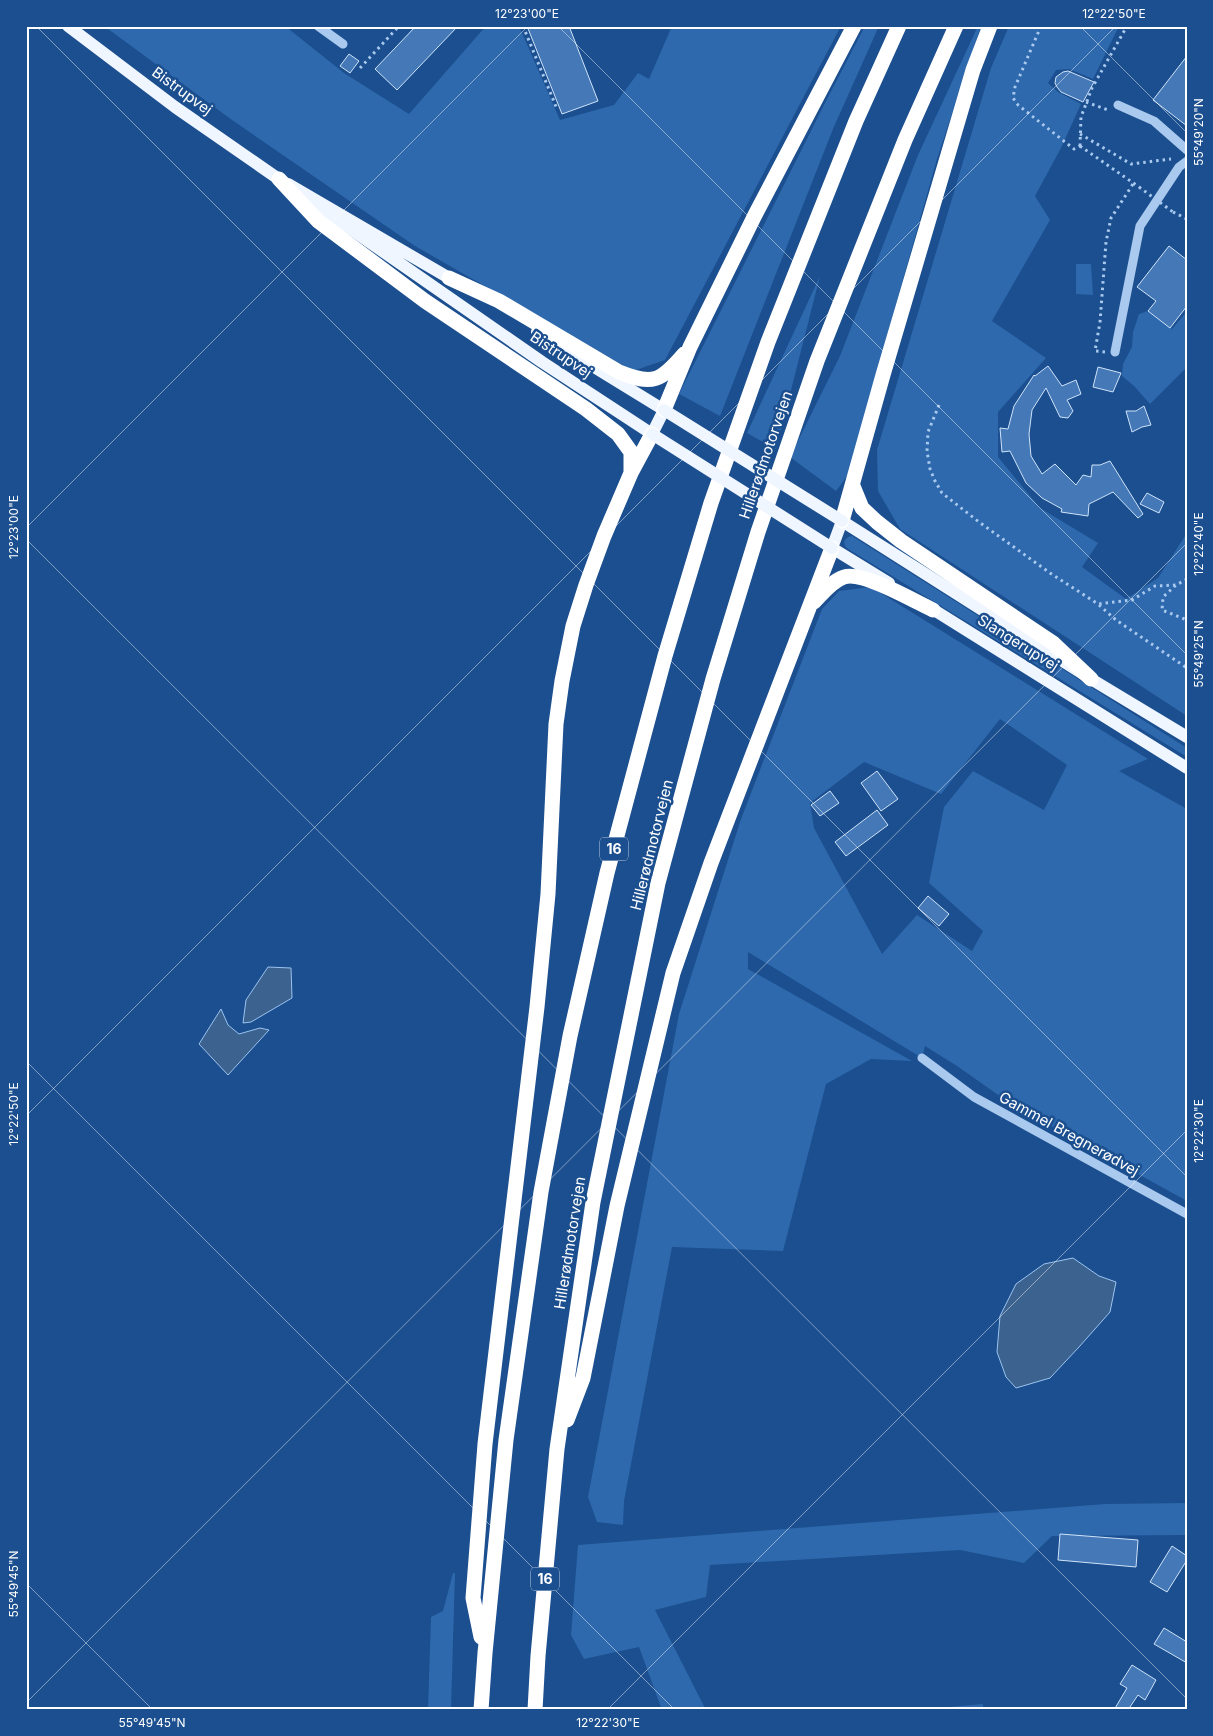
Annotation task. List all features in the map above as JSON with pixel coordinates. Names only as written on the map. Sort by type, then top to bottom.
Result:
[{"type":"highway","points":[[664,410],[690,347],[755,216],[854,26]]},
{"type":"highway","name":"16","points":[[482,1710],[485,1653],[506,1440],[541,1192],[570,1036],[607,873],[665,656],[711,503],[768,342],[856,121],[899,26]]},
{"type":"highway","name":"Hillerødmotorvejen","points":[[535,1710],[556,1449],[592,1202],[658,883],[713,679],[758,532],[817,361],[905,140],[956,26]]},
{"type":"highway","points":[[842,521],[882,375],[973,70],[990,26]]},
{"type":"highway","points":[[279,179],[318,221],[426,301],[586,410],[618,434],[631,452],[631,473]]},
{"type":"highway","points":[[449,278],[498,301],[619,372],[636,379],[652,381],[664,374],[690,347]]},
{"type":"highway","points":[[485,1653],[473,1598],[485,1444],[543,951],[548,894],[556,724],[574,626],[586,585],[604,536],[631,473],[652,434]]},
{"type":"highway","points":[[853,486],[862,508],[877,522],[901,541],[1053,642],[1091,679]]},
{"type":"highway","points":[[556,1449],[583,1378],[617,1206],[673,973],[711,863],[832,548]]},
{"type":"highway","points":[[810,606],[832,583],[843,577],[854,576],[869,580],[933,610]]},
{"type":"main road","name":"Bistrupvej","points":[[68,26],[175,107],[534,357],[832,548]]},
{"type":"main road","name":"Bistrupvej","points":[[279,179],[449,278],[842,521]]},
{"type":"main road","points":[[652,434],[664,410]]},
{"type":"main road","points":[[832,548],[842,521]]},
{"type":"main road","name":"Slangerupvej","points":[[842,521],[1091,679],[1187,737]]},
{"type":"main road","name":"Slangerupvej","points":[[832,548],[1187,768]]},
{"type":"street","points":[[318,26],[343,44]]},
{"type":"street","points":[[1118,105],[1154,121],[1187,150]]},
{"type":"street","points":[[1116,352],[1140,226],[1179,167],[1182,159]]},
{"type":"street","name":"Gammel Bregnerødvej","points":[[922,1058],[974,1097],[1187,1214]]},
{"type":"path","points":[[360,68],[399,26]]},
{"type":"path","points":[[523,26],[557,108]]},
{"type":"path","points":[[1040,26],[1015,87],[1013,98],[1018,105],[1074,149],[1080,146]]},
{"type":"path","points":[[1080,146],[1081,117],[1086,102],[1127,26]]},
{"type":"path","points":[[1086,102],[1108,110]]},
{"type":"path","points":[[1080,134],[1131,164],[1182,159]]},
{"type":"path","points":[[1080,146],[1173,212],[1187,219]]},
{"type":"path","points":[[1116,352],[1096,351],[1106,242],[1111,218],[1133,184]]},
{"type":"path","points":[[939,405],[928,432],[927,450],[930,469],[942,493],[1042,568],[1098,604],[1116,620],[1187,668]]},
{"type":"path","points":[[1187,579],[1176,585],[1164,597],[1162,610],[1187,620]]},
{"type":"path","points":[[1098,604],[1132,600],[1155,586],[1176,585]]},
{"type":"shaded area","points":[[104,26],[285,26],[344,73],[409,114],[486,26],[519,26],[560,120],[614,105],[638,73],[649,79],[672,26],[841,26],[665,360],[633,371],[415,246],[232,120]]},
{"type":"shaded area","points":[[865,26],[879,26],[833,129],[720,416],[679,394]]},
{"type":"shaded area","points":[[978,26],[981,26],[937,159],[848,475],[836,491],[790,457],[840,356],[918,155]]},
{"type":"shaded area","points":[[1009,26],[1119,26],[1093,79],[1069,69],[1056,70],[1048,83],[1058,92],[1081,104],[1061,148],[1035,196],[1050,220],[992,321],[1046,358],[998,412],[998,457],[1040,508],[1098,543],[1082,567],[1126,599],[1158,578],[1187,533],[1187,716],[900,529],[878,491],[877,450],[991,68]]},
{"type":"shaded area","points":[[1076,264],[1091,264],[1093,295],[1076,294]]},
{"type":"shaded area","points":[[820,276],[776,449],[747,433]]},
{"type":"shaded area","points":[[1148,311],[1172,329],[1187,311],[1187,367],[1150,404],[1122,376],[1123,364],[1132,347],[1133,332],[1139,314]]},
{"type":"shaded area","points":[[852,536],[1187,748],[1187,757],[848,549],[844,541]]},
{"type":"shaded area","points":[[871,587],[1148,759],[1119,771],[1187,809],[1187,1201],[1011,1104],[925,1046],[922,1058],[748,952],[748,969],[912,1061],[871,1059],[826,1084],[783,1251],[672,1247],[624,1501],[623,1525],[597,1522],[588,1497],[679,1014],[741,819],[822,609],[839,591]],"holes":[[[1000,719],[1067,765],[1044,810],[973,771],[944,807],[929,883],[983,931],[972,951],[917,915],[882,954],[814,828],[810,803],[864,762],[941,794]]]},
{"type":"shaded area","points":[[268,967],[291,968],[292,998],[251,1022],[243,1023],[246,1000]]},
{"type":"shaded area","points":[[221,1009],[228,1025],[239,1034],[260,1028],[269,1030],[228,1075],[199,1044]]},
{"type":"shaded area","points":[[1073,1258],[1099,1276],[1116,1282],[1110,1312],[1050,1378],[1016,1388],[1006,1377],[997,1352],[1000,1316],[1016,1284],[1044,1264]]},
{"type":"shaded area","points":[[1187,1503],[1187,1535],[1052,1536],[1024,1563],[960,1550],[710,1565],[706,1597],[655,1610],[706,1710],[662,1710],[639,1647],[584,1659],[571,1635],[578,1545],[1105,1504]]},
{"type":"shaded area","points":[[453,1573],[455,1573],[451,1710],[428,1710],[431,1617],[443,1611]]},
{"type":"shaded area","points":[[983,1704],[983,1710],[914,1710]]},
{"type":"building","points":[[416,26],[458,26],[397,90],[375,69]]},
{"type":"building","points":[[527,26],[569,26],[598,101],[562,114]]},
{"type":"building","points":[[349,54],[359,61],[350,73],[340,66]]},
{"type":"building","points":[[1187,56],[1187,126],[1153,100]]},
{"type":"building","points":[[1068,71],[1094,82],[1083,102],[1061,92],[1055,83],[1056,77]]},
{"type":"building","points":[[1169,246],[1187,260],[1187,306],[1170,328],[1148,311],[1156,301],[1137,287]]},
{"type":"building","points":[[1048,366],[1062,386],[1076,380],[1081,394],[1067,400],[1073,411],[1068,418],[1060,417],[1046,388],[1032,410],[1029,434],[1031,456],[1042,474],[1055,464],[1076,485],[1083,475],[1091,477],[1092,465],[1100,465],[1110,461],[1143,514],[1138,518],[1113,492],[1089,504],[1088,516],[1061,512],[1062,509],[1042,498],[1026,483],[1010,451],[1002,452],[1000,428],[1008,429],[1014,406],[1034,375]]},
{"type":"building","points":[[1098,367],[1121,373],[1113,392],[1093,387]]},
{"type":"building","points":[[1144,406],[1151,425],[1132,432],[1126,411],[1136,411]]},
{"type":"building","points":[[1147,493],[1164,502],[1159,513],[1140,504]]},
{"type":"building","points":[[877,771],[898,799],[881,811],[861,783]]},
{"type":"building","points":[[830,791],[839,803],[820,816],[811,805]]},
{"type":"building","points":[[877,810],[888,825],[846,856],[835,842]]},
{"type":"building","points":[[928,896],[949,914],[939,926],[918,908]]},
{"type":"building","points":[[1060,1534],[1138,1540],[1136,1567],[1058,1560]]},
{"type":"building","points":[[1172,1546],[1187,1556],[1187,1560],[1167,1592],[1150,1582]]},
{"type":"building","points":[[1164,1628],[1187,1642],[1187,1663],[1154,1644]]},
{"type":"building","points":[[1132,1665],[1156,1680],[1145,1700],[1138,1695],[1128,1710],[1114,1710],[1127,1688],[1120,1684]]}]
